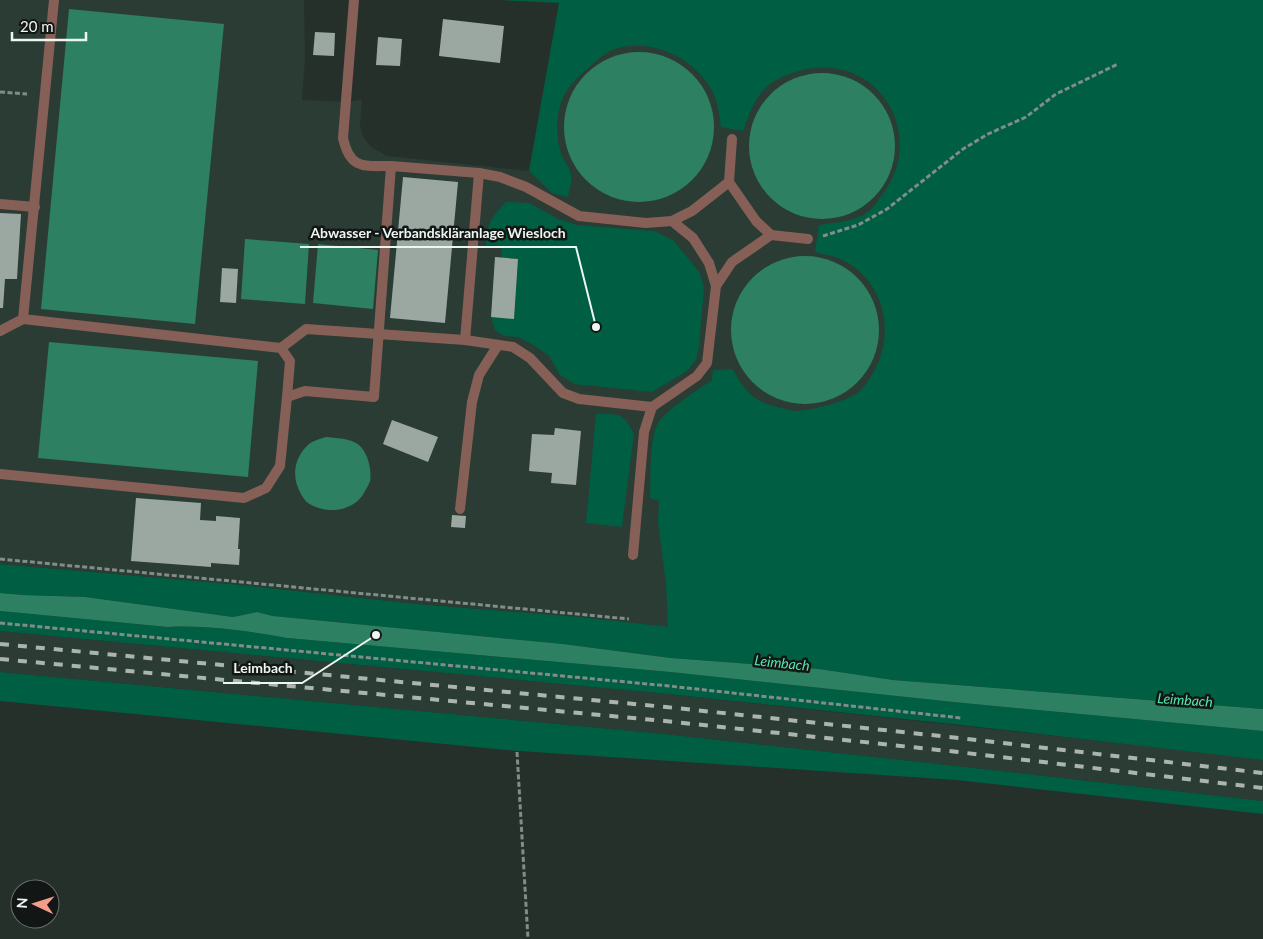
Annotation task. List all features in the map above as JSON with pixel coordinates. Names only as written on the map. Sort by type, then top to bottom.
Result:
[{"type":"lane","points":[[23,319],[54,0]]},
{"type":"lane","points":[[354,0],[343,138],[345,150],[353,161],[364,166],[391,166],[479,173],[526,186],[579,216],[646,222],[672,221],[692,211],[729,182]]},
{"type":"lane","points":[[732,139],[729,182],[756,221],[771,235],[808,239]]},
{"type":"lane","points":[[287,397],[304,391],[374,397],[391,166]]},
{"type":"lane","points":[[465,340],[479,173]]},
{"type":"lane","points":[[0,204],[35,207]]},
{"type":"lane","points":[[633,555],[644,432],[652,407],[697,376],[707,363],[716,286],[709,264],[693,238],[672,221]]},
{"type":"lane","points":[[716,286],[732,262],[771,235]]},
{"type":"lane","points":[[0,331],[23,319],[281,348],[306,330],[465,340],[513,347],[530,358],[563,393],[579,399],[652,407]]},
{"type":"lane","points":[[460,509],[472,402],[479,375],[498,345]]},
{"type":"lane","points":[[0,474],[244,498],[266,488],[280,466],[290,361],[281,348]]},
{"type":"path","points":[[808,239],[858,225],[888,208],[963,149],[988,134],[1026,117],[1056,94],[1118,64]]},
{"type":"path","points":[[0,92],[45,95]]},
{"type":"path","points":[[0,559],[629,619]]},
{"type":"path","points":[[0,623],[668,686],[962,718]]},
{"type":"path","points":[[517,752],[528,939]]},
{"type":"shaded area","points":[[0,0],[304,0],[305,58],[302,100],[345,102],[362,100],[360,124],[362,135],[371,147],[388,156],[529,171],[559,3],[1236,69],[666,584],[669,628],[580,617],[417,604],[230,584],[0,564]]},
{"type":"shaded area","points":[[499,0],[1263,0],[1263,709],[893,680],[819,669],[671,658],[563,644],[273,616],[257,612],[233,617],[85,597],[0,593],[0,564],[230,584],[417,604],[580,617],[668,627],[666,584],[658,521],[659,501],[650,498],[651,453],[656,427],[659,421],[672,408],[712,380],[713,370],[732,369],[745,388],[757,399],[769,405],[795,411],[829,405],[855,395],[860,391],[872,375],[880,357],[884,338],[884,319],[880,301],[871,285],[858,270],[841,259],[815,252],[819,225],[845,221],[864,215],[881,196],[895,173],[900,149],[897,125],[889,104],[874,86],[854,74],[830,68],[803,70],[779,79],[763,90],[757,98],[743,131],[721,127],[718,107],[713,92],[692,66],[668,52],[642,46],[628,46],[615,49],[600,58],[570,86],[565,94],[560,105],[557,133],[561,154],[570,172],[571,183],[568,197],[552,193],[529,171],[559,3]]},
{"type":"shaded area","points":[[69,9],[224,24],[195,324],[41,309]]},
{"type":"shaded area","points":[[639,52],[668,58],[692,74],[708,98],[714,127],[708,156],[692,180],[668,196],[639,202],[610,196],[586,180],[570,156],[564,127],[570,98],[586,74],[610,58]]},
{"type":"shaded area","points":[[822,73],[850,78],[874,94],[890,118],[895,146],[890,174],[874,198],[850,214],[822,219],[794,214],[770,198],[754,174],[749,146],[754,118],[770,94],[794,78]]},
{"type":"shaded area","points":[[506,202],[529,203],[558,219],[577,225],[654,231],[673,240],[700,273],[704,288],[699,347],[696,360],[687,371],[652,392],[574,384],[560,375],[549,356],[535,346],[519,337],[504,336],[495,330],[491,317],[514,318],[518,259],[502,258],[501,246],[486,245],[487,231],[491,221]]},
{"type":"shaded area","points":[[245,239],[309,244],[305,304],[241,299]]},
{"type":"shaded area","points":[[318,244],[378,250],[373,309],[313,303]]},
{"type":"shaded area","points":[[805,256],[833,261],[846,268],[857,278],[867,289],[874,302],[879,330],[874,358],[867,371],[857,382],[846,392],[833,399],[805,404],[777,399],[764,392],[753,382],[743,371],[736,358],[731,330],[736,302],[743,289],[753,278],[764,268],[777,261]]},
{"type":"shaded area","points":[[49,342],[258,361],[248,477],[38,458]]},
{"type":"shaded area","points":[[596,414],[610,414],[623,418],[634,434],[622,527],[586,523]]},
{"type":"shaded area","points":[[326,437],[352,441],[359,445],[365,452],[370,467],[370,481],[360,498],[347,507],[340,509],[323,509],[308,503],[301,494],[296,481],[297,462],[303,450],[312,442]]},
{"type":"shaded area","points":[[0,593],[85,597],[233,617],[257,612],[273,616],[563,644],[671,658],[819,669],[893,680],[1263,709],[1263,731],[963,703],[670,672],[287,638],[228,629],[168,627],[0,611]]},
{"type":"shaded area","points":[[0,611],[168,627],[228,629],[287,638],[670,672],[963,703],[1263,731],[1263,760],[668,694],[0,631]]},
{"type":"shaded area","points":[[0,631],[668,694],[1220,754],[1263,760],[1263,801],[664,734],[0,672]]},
{"type":"shaded area","points":[[0,672],[664,734],[956,766],[1263,801],[1263,814],[956,780],[506,750],[0,701]]},
{"type":"building","points":[[443,19],[504,26],[500,63],[439,56]]},
{"type":"building","points":[[315,32],[335,33],[334,56],[313,55]]},
{"type":"building","points":[[378,37],[402,39],[400,66],[376,65]]},
{"type":"building","points":[[403,177],[458,182],[445,323],[390,318]]},
{"type":"building","points":[[0,213],[21,214],[17,279],[5,279],[3,308],[0,308]]},
{"type":"building","points":[[495,257],[518,259],[514,319],[491,317]]},
{"type":"building","points":[[222,268],[238,269],[236,303],[220,302]]},
{"type":"building","points":[[392,420],[438,437],[428,462],[383,444]]},
{"type":"building","points":[[555,428],[581,431],[576,485],[551,483],[552,473],[529,471],[532,434],[554,435]]},
{"type":"building","points":[[136,498],[201,503],[200,520],[216,521],[216,516],[240,518],[239,565],[211,563],[211,567],[131,561]]},
{"type":"building","points":[[452,515],[466,516],[465,528],[451,527]]},
{"type":"railway","points":[[0,644],[666,707],[1263,773]]},
{"type":"railway","points":[[0,659],[665,721],[958,752],[1263,788]]},
{"type":"place","name":"Abwasser - Verbandskläranlage Wiesloch","points":[[596,327]]},
{"type":"place","name":"Leimbach","points":[[376,635]]}]
